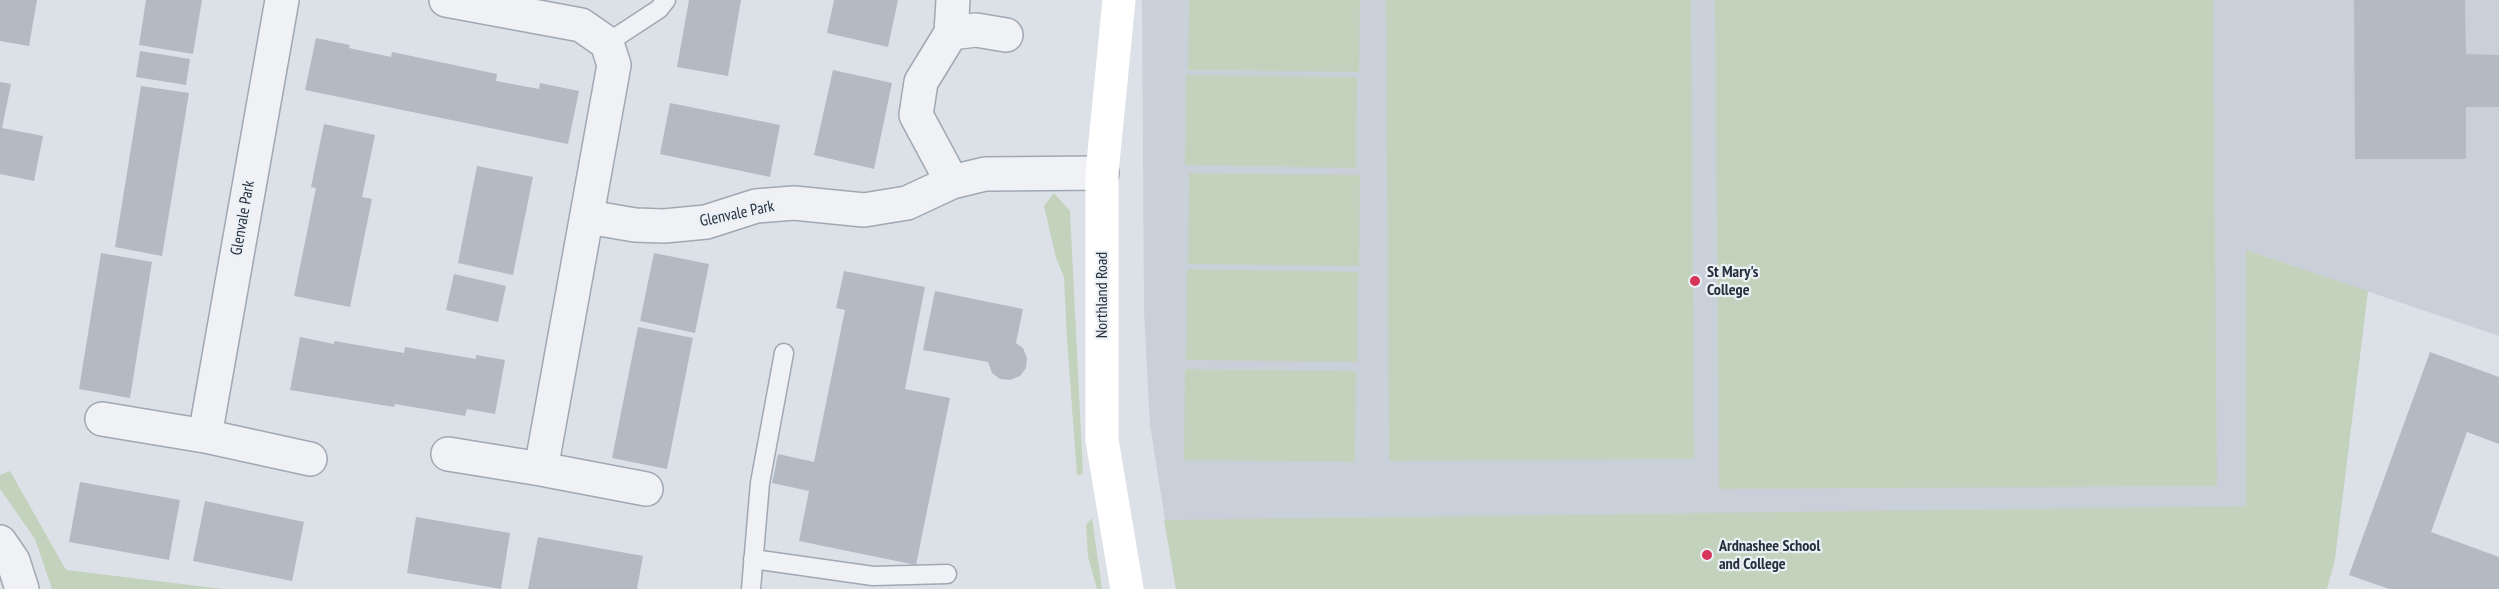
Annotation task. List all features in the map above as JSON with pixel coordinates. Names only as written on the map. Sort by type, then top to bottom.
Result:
[{"type":"main road","name":"Northland Road","points":[[1119,0],[1102,173],[1102,440],[1127,589]]},
{"type":"street","name":"Glenvale Park","points":[[205,436],[282,0]]},
{"type":"street","points":[[446,0],[581,26],[607,43],[614,65],[541,469]]},
{"type":"street","points":[[952,182],[916,115],[921,82],[951,33],[953,0]]},
{"type":"street","points":[[951,33],[976,30],[1006,34]]},
{"type":"street","name":"Glenvale Park","points":[[588,217],[635,225],[664,226],[706,222],[756,206],[784,204],[864,210],[907,203],[952,182],[985,174],[1102,173]]},
{"type":"street","points":[[102,419],[205,436],[310,459]]},
{"type":"street","points":[[448,454],[646,489]]},
{"type":"street","points":[[0,542],[13,561],[22,589]]},
{"type":"lane","points":[[607,43],[659,9],[666,0]]},
{"type":"lane","points":[[751,589],[760,483],[784,353]]},
{"type":"lane","points":[[753,560],[873,576],[947,574]]},
{"type":"shaded area","name":"St Mary's College","points":[[1142,0],[2499,0],[2499,336],[2246,250],[2247,506],[1176,589],[1150,425],[1144,312]]},
{"type":"green space","points":[[1189,0],[1360,0],[1359,72],[1188,70]]},
{"type":"green space","points":[[1386,0],[1691,0],[1694,459],[1389,461]]},
{"type":"green space","points":[[1715,0],[2213,0],[2217,486],[1719,489]]},
{"type":"green space","points":[[1186,75],[1357,77],[1356,168],[1185,165]]},
{"type":"green space","points":[[1189,173],[1360,175],[1359,266],[1188,264]]},
{"type":"green space","points":[[1054,193],[1070,211],[1083,474],[1077,475],[1064,277],[1056,258],[1044,206]]},
{"type":"green space","name":"Ardnashee School and College","points":[[2246,250],[2368,291],[2335,559],[2327,589],[1176,589],[1164,520],[2246,506]]},
{"type":"green space","points":[[1187,269],[1358,272],[1357,362],[1186,360]]},
{"type":"green space","points":[[1185,369],[1356,371],[1355,462],[1184,460]]},
{"type":"green space","points":[[10,471],[66,570],[223,589],[52,589],[35,539],[0,489],[0,475]]},
{"type":"green space","points":[[1092,518],[1102,589],[1097,589],[1088,557],[1086,525]]},
{"type":"building","points":[[0,0],[37,0],[29,46],[0,41]]},
{"type":"building","points":[[146,0],[202,0],[193,54],[139,45]]},
{"type":"building","points":[[689,0],[741,0],[728,76],[677,67]]},
{"type":"building","points":[[834,0],[898,0],[888,47],[827,33]]},
{"type":"building","points":[[2354,0],[2465,0],[2466,54],[2499,55],[2499,107],[2466,107],[2466,159],[2355,159]]},
{"type":"building","points":[[316,38],[391,57],[392,52],[497,74],[496,81],[539,89],[540,83],[579,91],[568,144],[305,90]]},
{"type":"building","points":[[140,51],[190,59],[186,85],[136,77]]},
{"type":"building","points":[[833,70],[892,83],[874,169],[814,155]]},
{"type":"building","points":[[0,82],[11,84],[2,128],[43,136],[34,181],[0,174]]},
{"type":"building","points":[[141,86],[189,93],[162,256],[115,247]]},
{"type":"building","points":[[670,103],[780,125],[770,177],[660,154]]},
{"type":"building","points":[[324,124],[375,135],[362,197],[372,199],[350,307],[294,296],[316,188],[311,187]]},
{"type":"building","points":[[477,166],[533,177],[513,275],[458,263]]},
{"type":"building","points":[[101,253],[152,262],[130,398],[79,389]]},
{"type":"building","points":[[654,253],[709,264],[695,333],[640,321]]},
{"type":"building","points":[[844,271],[925,287],[905,389],[950,398],[916,565],[799,541],[809,491],[772,483],[778,454],[814,462],[845,310],[836,308]]},
{"type":"building","points":[[454,274],[506,286],[498,322],[446,310]]},
{"type":"building","points":[[935,291],[1023,309],[1016,343],[1023,348],[1027,358],[1026,368],[1020,376],[1010,380],[1000,379],[992,373],[988,362],[923,350]]},
{"type":"building","points":[[638,327],[693,338],[667,469],[612,458]]},
{"type":"building","points":[[300,337],[404,353],[405,347],[476,359],[476,355],[505,360],[495,414],[467,409],[465,416],[290,390]]},
{"type":"building","points":[[2430,352],[2499,377],[2499,444],[2467,432],[2431,532],[2499,557],[2499,589],[2389,589],[2349,575]]},
{"type":"building","points":[[80,482],[180,500],[169,560],[69,542]]},
{"type":"building","points":[[205,501],[304,522],[292,581],[193,561]]},
{"type":"building","points":[[416,517],[510,533],[501,589],[407,573]]},
{"type":"building","points":[[538,537],[643,556],[637,589],[528,589]]},
{"type":"place","name":"St Mary's College","points":[[1695,281]]},
{"type":"place","name":"Ardnashee School and College","points":[[1707,555]]}]
